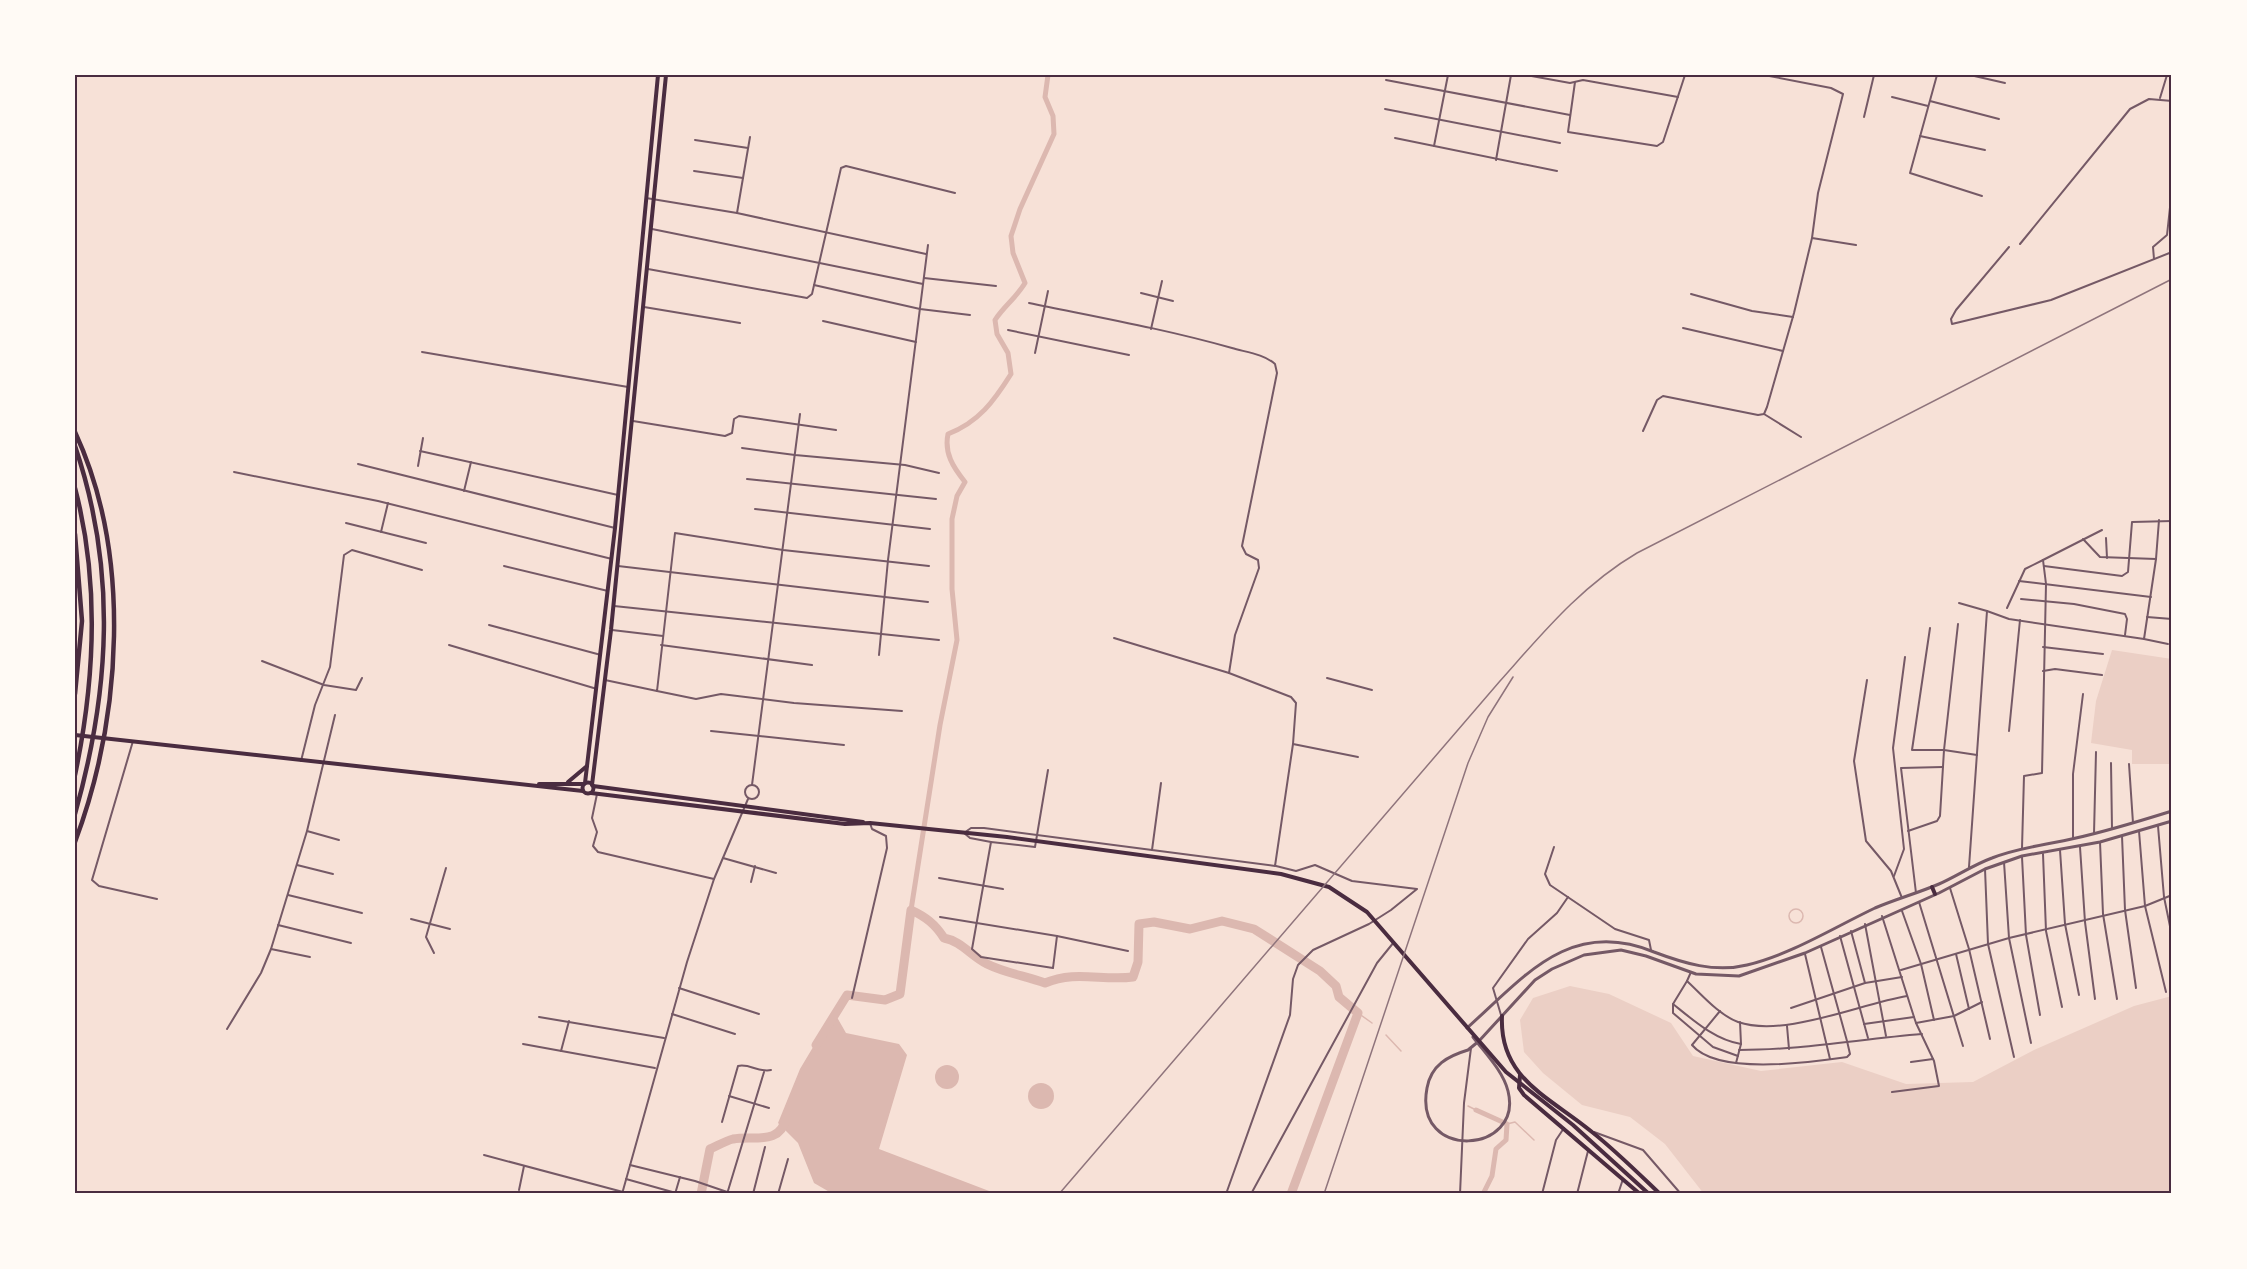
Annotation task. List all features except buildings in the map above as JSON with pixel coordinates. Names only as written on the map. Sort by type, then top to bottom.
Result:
[{"type":"highway","points":[[75,432],[99,493],[110,564],[112,665],[105,737],[75,842]]},
{"type":"highway","points":[[75,446],[90,498],[103,582],[103,671],[98,721],[75,814]]},
{"type":"highway","points":[[75,488],[86,539],[91,592],[92,656],[87,717],[75,775]]},
{"type":"highway","points":[[75,534],[82,621],[75,694]]},
{"type":"main road","points":[[583,791],[612,559],[658,75]]},
{"type":"main road","points":[[591,793],[614,606],[666,75]]},
{"type":"main road","points":[[75,735],[529,784],[741,813],[845,824],[870,823]]},
{"type":"main road","points":[[568,783],[587,766]]},
{"type":"main road","points":[[593,776],[603,787]]},
{"type":"main road","points":[[529,784],[592,785],[870,823],[964,833],[1299,877],[1329,887],[1367,912],[1506,1072],[1574,1125],[1649,1194]]},
{"type":"main road","points":[[1932,886],[1935,894]]},
{"type":"main road","points":[[1502,1016],[1504,1047],[1520,1075],[1529,1085],[1592,1131],[1660,1194]]},
{"type":"main road","points":[[1520,1075],[1519,1088],[1524,1095],[1640,1194]]},
{"type":"street","points":[[1434,146],[1448,75]]},
{"type":"street","points":[[1496,160],[1511,75]]},
{"type":"street","points":[[1526,75],[1678,97]]},
{"type":"street","points":[[1578,75],[1568,126],[1570,134],[1657,146],[1663,142],[1685,75]]},
{"type":"street","points":[[1764,75],[1831,88],[1843,94],[1818,193],[1812,238],[1793,317],[1764,414]]},
{"type":"street","points":[[1802,82],[1804,75]]},
{"type":"street","points":[[1864,117],[1874,75]]},
{"type":"street","points":[[1937,75],[1910,173],[1982,196]]},
{"type":"street","points":[[1970,75],[2005,83]]},
{"type":"street","points":[[2160,98],[2167,75]]},
{"type":"street","points":[[2165,79],[2172,81]]},
{"type":"street","points":[[1386,80],[1570,115]]},
{"type":"street","points":[[1892,97],[1928,106]]},
{"type":"street","points":[[2020,244],[2130,109],[2149,99],[2160,98],[2172,101]]},
{"type":"street","points":[[1930,101],[1999,119]]},
{"type":"street","points":[[1385,109],[1560,143]]},
{"type":"street","points":[[737,213],[750,136]]},
{"type":"street","points":[[1920,136],[1985,150]]},
{"type":"street","points":[[1395,138],[1557,171]]},
{"type":"street","points":[[695,140],[748,148]]},
{"type":"street","points":[[648,269],[804,298],[810,296],[839,170],[844,167],[954,193]]},
{"type":"street","points":[[694,171],[743,178]]},
{"type":"street","points":[[2154,259],[2153,247],[2166,238],[2171,214],[2172,189]]},
{"type":"street","points":[[646,198],[737,213],[927,254]]},
{"type":"street","points":[[652,229],[923,284]]},
{"type":"street","points":[[1812,238],[1856,245]]},
{"type":"street","points":[[879,655],[888,560],[902,465],[928,245]]},
{"type":"street","points":[[2009,247],[1956,310],[1951,319],[1952,324],[2051,300],[2172,252]]},
{"type":"street","points":[[924,278],[996,286]]},
{"type":"street","points":[[1151,329],[1162,281]]},
{"type":"street","points":[[813,285],[920,309],[970,315]]},
{"type":"street","points":[[1035,352],[1048,291]]},
{"type":"street","points":[[1141,293],[1173,301]]},
{"type":"street","points":[[1691,294],[1752,310],[1793,317]]},
{"type":"street","points":[[1029,303],[1151,329],[1186,334],[1271,360],[1276,368],[1242,546],[1246,554],[1258,561],[1259,568],[1235,635],[1228,672]]},
{"type":"street","points":[[644,307],[740,323]]},
{"type":"street","points":[[823,321],[916,342]]},
{"type":"street","points":[[1683,328],[1783,351]]},
{"type":"street","points":[[1008,330],[1129,355]]},
{"type":"street","points":[[422,352],[628,387]]},
{"type":"street","points":[[1643,431],[1657,400],[1663,396],[1764,414],[1801,437]]},
{"type":"street","points":[[752,785],[800,414]]},
{"type":"street","points":[[632,421],[725,436],[732,433],[734,419],[739,416],[836,430]]},
{"type":"street","points":[[418,466],[423,438]]},
{"type":"street","points":[[742,448],[902,465],[939,473]]},
{"type":"street","points":[[420,451],[618,495]]},
{"type":"street","points":[[464,491],[471,462]]},
{"type":"street","points":[[358,464],[615,528]]},
{"type":"street","points":[[234,472],[388,503],[612,559]]},
{"type":"street","points":[[747,479],[936,499]]},
{"type":"street","points":[[381,532],[388,503]]},
{"type":"street","points":[[755,509],[930,529]]},
{"type":"street","points":[[2144,639],[2156,559],[2159,520]]},
{"type":"street","points":[[2044,566],[2122,576],[2128,572],[2131,558],[2132,522],[2172,521]]},
{"type":"street","points":[[346,523],[426,543]]},
{"type":"street","points":[[2007,608],[2025,569],[2102,530]]},
{"type":"street","points":[[657,691],[675,533],[783,550],[929,566]]},
{"type":"street","points":[[2106,538],[2107,558]]},
{"type":"street","points":[[2083,539],[2096,555],[2107,558],[2156,559]]},
{"type":"street","points":[[301,761],[315,705],[330,668],[344,555],[352,550],[422,570]]},
{"type":"street","points":[[2022,848],[2024,776],[2042,773],[2046,584],[2043,560]]},
{"type":"street","points":[[504,566],[608,591]]},
{"type":"street","points":[[617,566],[928,602]]},
{"type":"street","points":[[2019,582],[2151,597]]},
{"type":"street","points":[[2021,599],[2074,604],[2125,615],[2127,619],[2125,635]]},
{"type":"street","points":[[1959,603],[2000,617],[2125,635],[2168,644]]},
{"type":"street","points":[[614,606],[939,640]]},
{"type":"street","points":[[1969,867],[1987,611]]},
{"type":"street","points":[[2148,617],[2172,619]]},
{"type":"street","points":[[2009,731],[2020,620]]},
{"type":"street","points":[[1908,831],[1939,819],[1958,624]]},
{"type":"street","points":[[489,625],[601,655]]},
{"type":"street","points":[[1930,628],[1912,750],[1944,750],[1977,755]]},
{"type":"street","points":[[611,630],[663,636]]},
{"type":"street","points":[[1114,638],[1228,672],[1295,699],[1293,744],[1275,866]]},
{"type":"street","points":[[449,645],[597,689]]},
{"type":"street","points":[[661,645],[812,665]]},
{"type":"street","points":[[2043,647],[2103,654]]},
{"type":"street","points":[[1894,876],[1904,849],[1893,748],[1905,657]]},
{"type":"street","points":[[262,661],[324,685],[357,690],[363,678]]},
{"type":"street","points":[[2043,671],[2055,669],[2102,675]]},
{"type":"street","points":[[1327,678],[1372,690]]},
{"type":"street","points":[[605,680],[696,699],[721,694],[763,700],[902,711]]},
{"type":"street","points":[[1867,680],[1854,765],[1866,841],[1894,876],[1902,898]]},
{"type":"street","points":[[2073,839],[2073,774],[2083,694]]},
{"type":"street","points":[[227,1029],[261,974],[271,949],[307,831],[335,715]]},
{"type":"street","points":[[711,731],[844,746]]},
{"type":"street","points":[[133,741],[92,880],[99,886],[157,899]]},
{"type":"street","points":[[1293,744],[1358,757]]},
{"type":"street","points":[[2094,834],[2096,752]]},
{"type":"street","points":[[2112,763],[2112,829]]},
{"type":"street","points":[[2129,764],[2133,823]]},
{"type":"street","points":[[1916,893],[1901,768],[1943,767]]},
{"type":"street","points":[[2171,768],[2172,781]]},
{"type":"street","points":[[1048,770],[1036,835],[1035,847],[981,841],[970,838],[964,833],[971,828],[984,828],[1036,835],[1275,866],[1296,871],[1316,865],[1352,881],[1417,889],[1369,924],[1320,945],[1304,956],[1298,964],[1293,979],[1290,1015],[1226,1194]]},
{"type":"street","points":[[1152,850],[1161,783]]},
{"type":"street","points":[[748,799],[744,790],[752,785]]},
{"type":"street","points":[[748,799],[755,799],[758,795],[758,788],[752,785]]},
{"type":"street","points":[[597,794],[592,818],[597,832],[594,846],[597,852],[714,879]]},
{"type":"street","points":[[484,1155],[622,1193],[679,988],[714,879],[748,799]]},
{"type":"street","points":[[2172,811],[2094,834],[2022,848],[1969,867],[1916,893],[1877,907],[1805,943],[1747,965],[1708,968],[1624,941],[1606,940],[1568,948],[1550,957],[1523,978],[1468,1029],[1503,1079],[1508,1092],[1508,1110],[1501,1125],[1492,1134],[1472,1142],[1460,1142],[1446,1136],[1436,1127],[1428,1113],[1427,1085],[1433,1072],[1443,1060],[1471,1048],[1502,1016],[1535,980],[1551,969],[1584,954],[1621,950],[1691,972],[1714,977],[1739,976],[1805,953],[1882,916],[1950,888],[1985,868],[2022,856],[2100,842],[2172,821]]},
{"type":"street","points":[[852,998],[887,848],[886,836],[872,829],[870,823]]},
{"type":"street","points":[[2157,826],[2164,897],[2172,936]]},
{"type":"street","points":[[307,831],[339,840]]},
{"type":"street","points":[[2139,831],[2145,906],[2166,992]]},
{"type":"street","points":[[2122,836],[2125,909],[2136,988]]},
{"type":"street","points":[[992,842],[972,950],[981,957],[1053,968],[1057,936]]},
{"type":"street","points":[[2100,842],[2103,914],[2117,999]]},
{"type":"street","points":[[2080,846],[2084,919],[2095,999]]},
{"type":"street","points":[[1554,847],[1545,874],[1550,885],[1615,929],[1648,940],[1651,950]]},
{"type":"street","points":[[2060,850],[2065,924],[2079,995]]},
{"type":"street","points":[[2043,854],[2046,931],[2062,1007]]},
{"type":"street","points":[[2022,856],[2026,935],[2040,1015]]},
{"type":"street","points":[[723,858],[776,873]]},
{"type":"street","points":[[2004,862],[2009,938],[2031,1043]]},
{"type":"street","points":[[297,865],[333,874]]},
{"type":"street","points":[[751,882],[755,866]]},
{"type":"street","points":[[434,953],[426,941],[446,868]]},
{"type":"street","points":[[1985,868],[1988,944],[2014,1057]]},
{"type":"street","points":[[939,878],[1003,889]]},
{"type":"street","points":[[1950,888],[1969,950],[1990,1039]]},
{"type":"street","points":[[288,895],[362,913]]},
{"type":"street","points":[[1901,970],[2009,938],[2046,931],[2103,914],[2145,906],[2172,895]]},
{"type":"street","points":[[1502,1016],[1493,988],[1528,939],[1557,913],[1568,897]]},
{"type":"street","points":[[1919,902],[1963,1046]]},
{"type":"street","points":[[1902,909],[1921,964],[1934,1020]]},
{"type":"street","points":[[940,916],[1128,951]]},
{"type":"street","points":[[1882,916],[1916,1023],[1933,1059],[1939,1083],[1937,1087],[1892,1092]]},
{"type":"street","points":[[411,919],[450,930]]},
{"type":"street","points":[[1865,924],[1877,1001],[1886,1036]]},
{"type":"street","points":[[278,925],[351,943]]},
{"type":"street","points":[[1851,931],[1865,982]]},
{"type":"street","points":[[1840,936],[1868,1038]]},
{"type":"street","points":[[1251,1194],[1377,963],[1394,942]]},
{"type":"street","points":[[1720,1011],[1692,1042],[1694,1048],[1721,1061],[1736,1063],[1830,1059],[1849,1056],[1821,945]]},
{"type":"street","points":[[271,949],[310,957]]},
{"type":"street","points":[[1805,953],[1830,1059]]},
{"type":"street","points":[[1956,954],[1969,1009]]},
{"type":"street","points":[[1691,972],[1673,1004],[1673,1013],[1697,1036],[1713,1047],[1738,1056]]},
{"type":"street","points":[[1791,1008],[1817,1001],[1865,982],[1902,977]]},
{"type":"street","points":[[1687,981],[1720,1011],[1740,1022],[1787,1026],[1877,1001],[1907,996]]},
{"type":"street","points":[[679,988],[759,1014]]},
{"type":"street","points":[[1916,1023],[1954,1016],[1982,1002]]},
{"type":"street","points":[[1673,1004],[1706,1029],[1731,1042],[1741,1044]]},
{"type":"street","points":[[671,1014],[735,1034]]},
{"type":"street","points":[[539,1017],[664,1038]]},
{"type":"street","points":[[1864,1024],[1914,1017]]},
{"type":"street","points":[[561,1051],[569,1022]]},
{"type":"street","points":[[1736,1063],[1741,1044],[1740,1022]]},
{"type":"street","points":[[1787,1026],[1789,1049]]},
{"type":"street","points":[[1739,1050],[1827,1046],[1868,1038],[1922,1034]]},
{"type":"street","points":[[523,1044],[656,1068]]},
{"type":"street","points":[[1460,1194],[1464,1103],[1471,1048]]},
{"type":"street","points":[[1911,1062],[1933,1059]]},
{"type":"street","points":[[722,1122],[738,1066],[744,1065],[764,1072],[771,1070]]},
{"type":"street","points":[[728,1193],[764,1072]]},
{"type":"street","points":[[729,1096],[769,1108]]},
{"type":"street","points":[[1542,1194],[1556,1140],[1564,1128]]},
{"type":"street","points":[[1592,1131],[1644,1150],[1681,1194]]},
{"type":"street","points":[[753,1194],[765,1146]]},
{"type":"street","points":[[1577,1194],[1588,1148]]},
{"type":"street","points":[[778,1194],[788,1159]]},
{"type":"street","points":[[630,1165],[695,1181],[733,1194]]},
{"type":"street","points":[[519,1190],[524,1166]]},
{"type":"street","points":[[626,1179],[675,1193],[680,1177]]},
{"type":"street","points":[[1618,1194],[1623,1179]]},
{"type":"shaded area","points":[[2112,650],[2172,659],[2172,764],[2132,764],[2132,750],[2091,743],[2096,701]]},
{"type":"shaded area","points":[[1570,986],[1609,994],[1671,1023],[1693,1056],[1761,1071],[1842,1062],[1906,1084],[1973,1082],[2034,1050],[2134,1006],[2172,996],[2172,1194],[1704,1194],[1665,1144],[1630,1117],[1582,1105],[1543,1073],[1524,1052],[1520,1020],[1533,998]]},
{"type":"shaded area","points":[[834,1012],[846,1033],[899,1044],[907,1055],[879,1149],[997,1194],[833,1194],[814,1183],[798,1143],[778,1123],[800,1069]]},
{"type":"shaded area","points":[[947,1065],[955,1069],[959,1077],[955,1085],[947,1089],[939,1085],[935,1077],[939,1069]]},
{"type":"shaded area","points":[[1041,1083],[1050,1087],[1054,1096],[1050,1105],[1041,1109],[1032,1105],[1028,1096],[1032,1087]]},
{"type":"waterway","points":[[911,910],[940,725],[957,640],[952,589],[952,519],[957,496],[965,482],[948,454],[948,434],[969,423],[985,410],[1011,374],[1008,353],[997,334],[995,320],[1025,283],[1013,253],[1011,236],[1020,209],[1054,134],[1053,116],[1045,97],[1048,75]]},
{"type":"waterway","points":[[1793,909],[1799,909],[1803,916],[1799,923],[1793,923],[1789,919],[1789,913],[1793,909]]},
{"type":"waterway","points":[[816,1045],[847,995],[885,1000],[900,994],[911,910],[930,921],[944,938],[956,942],[981,961],[1001,970],[1045,983],[1078,976],[1133,977],[1138,962],[1139,924],[1154,922],[1190,929],[1222,921],[1254,929],[1320,971],[1336,986],[1339,997],[1358,1013],[1291,1194]]},
{"type":"waterway","points":[[1358,1013],[1372,1023]]},
{"type":"waterway","points":[[1386,1035],[1401,1051]]},
{"type":"waterway","points":[[1468,1106],[1476,1110]]},
{"type":"waterway","points":[[1476,1110],[1507,1124],[1506,1140],[1496,1149],[1492,1176],[1483,1194]]},
{"type":"waterway","points":[[701,1194],[710,1149],[733,1139],[772,1136],[783,1127],[786,1118]]},
{"type":"waterway","points":[[1507,1124],[1515,1122],[1534,1140]]},
{"type":"railway","points":[[1059,1194],[1500,681],[1563,612],[1598,580],[1637,553],[2172,279]]},
{"type":"railway","points":[[1324,1194],[1468,763],[1488,717],[1513,677]]}]
